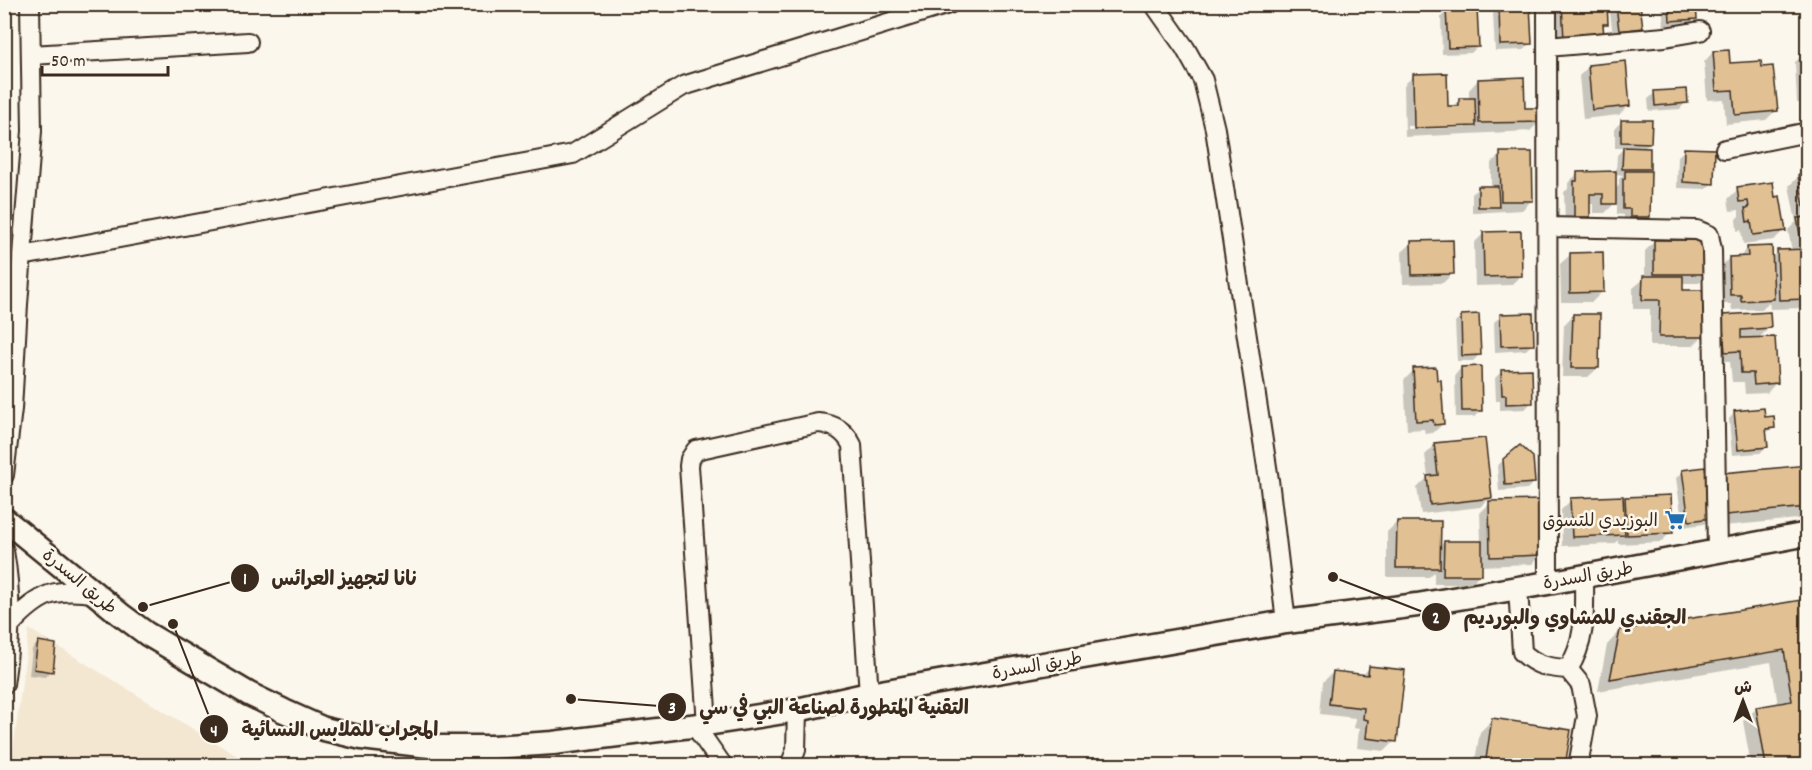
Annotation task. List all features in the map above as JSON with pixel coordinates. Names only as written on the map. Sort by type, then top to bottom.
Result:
[{"type":"main road","name":"طريق السدرة","points":[[4,519],[147,634],[249,694],[324,729],[437,756],[492,747],[553,743],[701,725],[797,710],[869,694],[1286,622],[1417,605],[1548,583],[1808,534]]},
{"type":"street","points":[[4,475],[12,409],[11,303],[22,256],[32,131],[30,4]]},
{"type":"street","points":[[22,256],[573,154],[683,86],[949,4]]},
{"type":"street","points":[[1155,4],[1185,48],[1203,80],[1215,129],[1269,480],[1286,622]]},
{"type":"street","points":[[1547,4],[1548,583]]},
{"type":"street","points":[[1547,46],[1665,37],[1700,31]]},
{"type":"street","points":[[31,55],[248,42]]},
{"type":"street","points":[[1725,149],[1808,132]]},
{"type":"street","points":[[1548,227],[1696,230],[1709,235],[1712,250],[1717,551]]},
{"type":"street","points":[[723,765],[701,725],[688,466],[696,450],[818,423],[835,427],[847,436],[852,445],[869,694]]},
{"type":"street","points":[[4,551],[9,580],[11,624],[4,684]]},
{"type":"street","points":[[1568,669],[1577,657],[1581,642],[1584,619],[1584,576]]},
{"type":"street","points":[[1518,588],[1522,652],[1531,660],[1548,668],[1568,669],[1581,686],[1587,716],[1578,765]]},
{"type":"street","points":[[11,624],[30,604],[50,594],[72,590],[97,594]]},
{"type":"street","points":[[790,765],[796,750],[797,710]]},
{"type":"shaded area","points":[[29,629],[252,765],[11,766]]},
{"type":"building","points":[[1562,4],[1607,4],[1608,24],[1603,24],[1604,37],[1564,40]]},
{"type":"building","points":[[1616,4],[1640,4],[1643,28],[1619,31]]},
{"type":"building","points":[[1669,4],[1696,4],[1697,19],[1670,21]]},
{"type":"building","points":[[1530,5],[1532,44],[1500,45],[1499,6]]},
{"type":"building","points":[[1477,8],[1479,47],[1448,48],[1446,9]]},
{"type":"building","points":[[1729,50],[1730,63],[1761,61],[1762,67],[1773,66],[1778,111],[1735,115],[1733,90],[1716,91],[1713,51]]},
{"type":"building","points":[[1801,54],[1808,54],[1808,97],[1803,98]]},
{"type":"building","points":[[1626,61],[1630,106],[1592,110],[1588,65]]},
{"type":"building","points":[[1447,73],[1448,106],[1459,106],[1459,98],[1475,98],[1476,126],[1414,128],[1413,74]]},
{"type":"building","points":[[1524,77],[1525,108],[1541,108],[1541,122],[1479,123],[1478,79]]},
{"type":"building","points":[[1687,89],[1688,103],[1655,106],[1654,91]]},
{"type":"building","points":[[1621,120],[1652,120],[1651,143],[1621,142]]},
{"type":"building","points":[[1623,147],[1650,148],[1650,169],[1622,169]]},
{"type":"building","points":[[1684,148],[1715,149],[1714,184],[1683,182]]},
{"type":"building","points":[[1500,152],[1532,152],[1533,201],[1501,201]]},
{"type":"building","points":[[1616,171],[1616,204],[1603,204],[1603,194],[1590,194],[1590,217],[1574,217],[1574,181],[1577,181],[1577,172]]},
{"type":"building","points":[[1625,171],[1651,171],[1650,217],[1630,217],[1630,209],[1623,209]]},
{"type":"building","points":[[1808,173],[1808,240],[1801,241],[1797,218],[1806,217],[1798,175]]},
{"type":"building","points":[[1773,182],[1775,197],[1780,196],[1786,231],[1753,235],[1751,221],[1747,222],[1745,208],[1749,208],[1748,201],[1739,202],[1737,187]]},
{"type":"building","points":[[1478,186],[1498,186],[1499,207],[1478,207]]},
{"type":"building","points":[[1521,231],[1522,276],[1484,277],[1483,232]]},
{"type":"building","points":[[1453,240],[1454,274],[1412,275],[1411,241]]},
{"type":"building","points":[[1654,240],[1711,240],[1710,274],[1654,274]]},
{"type":"building","points":[[1772,246],[1774,299],[1741,301],[1741,295],[1730,295],[1729,257],[1748,256],[1747,247]]},
{"type":"building","points":[[1808,249],[1808,299],[1779,300],[1777,250]]},
{"type":"building","points":[[1603,252],[1604,292],[1570,293],[1570,253]]},
{"type":"building","points":[[1643,276],[1683,276],[1683,290],[1705,290],[1704,337],[1659,337],[1660,300],[1642,300]]},
{"type":"building","points":[[1770,312],[1771,328],[1741,330],[1741,338],[1775,337],[1778,383],[1754,385],[1753,373],[1741,373],[1740,351],[1725,352],[1722,315]]},
{"type":"building","points":[[1533,313],[1534,345],[1501,346],[1500,314]]},
{"type":"building","points":[[1479,314],[1481,355],[1462,356],[1461,315]]},
{"type":"building","points":[[1573,314],[1600,314],[1599,368],[1571,368]]},
{"type":"building","points":[[1481,366],[1482,411],[1462,411],[1461,367]]},
{"type":"building","points":[[1436,367],[1437,380],[1441,380],[1444,424],[1434,425],[1433,420],[1416,421],[1413,368]]},
{"type":"building","points":[[1532,369],[1533,403],[1506,404],[1506,395],[1502,395],[1501,370]]},
{"type":"building","points":[[1764,408],[1765,417],[1774,416],[1775,428],[1766,429],[1768,447],[1738,450],[1734,411]]},
{"type":"building","points":[[1485,438],[1492,498],[1430,505],[1427,476],[1438,475],[1434,443]]},
{"type":"building","points":[[1520,445],[1533,457],[1535,483],[1505,485],[1503,459]]},
{"type":"building","points":[[1808,465],[1808,507],[1726,515],[1722,473]]},
{"type":"building","points":[[1705,467],[1712,518],[1689,521],[1682,470]]},
{"type":"building","points":[[1671,495],[1673,533],[1627,535],[1625,497]]},
{"type":"building","points":[[1623,496],[1625,535],[1572,537],[1570,498]]},
{"type":"building","points":[[1542,500],[1543,555],[1490,557],[1489,501]]},
{"type":"building","points":[[1397,521],[1441,521],[1440,568],[1396,568]]},
{"type":"building","points":[[1444,541],[1482,541],[1482,575],[1443,575]]},
{"type":"building","points":[[1808,599],[1808,763],[1792,766],[1766,766],[1756,707],[1792,701],[1784,650],[1610,679],[1620,630]]},
{"type":"building","points":[[38,641],[56,644],[53,672],[34,669]]},
{"type":"building","points":[[1369,666],[1405,670],[1397,742],[1366,738],[1368,720],[1363,719],[1364,708],[1329,704],[1333,671],[1368,675]]},
{"type":"building","points":[[1492,718],[1571,730],[1565,766],[1485,766]]},
{"type":"place","name":"البوزيدي للتسوق","points":[[1675,520]]},
{"type":"place","name":"الجقندي للمشاوي والبورديم","points":[[1333,577]]},
{"type":"place","name":"نانا لتجهيز العرائس","points":[[143,607]]},
{"type":"place","name":"المجراب للملابس النسائية","points":[[173,624]]},
{"type":"place","name":"التقنية المتطورة لصناعة البي في سي","points":[[571,699]]}]
